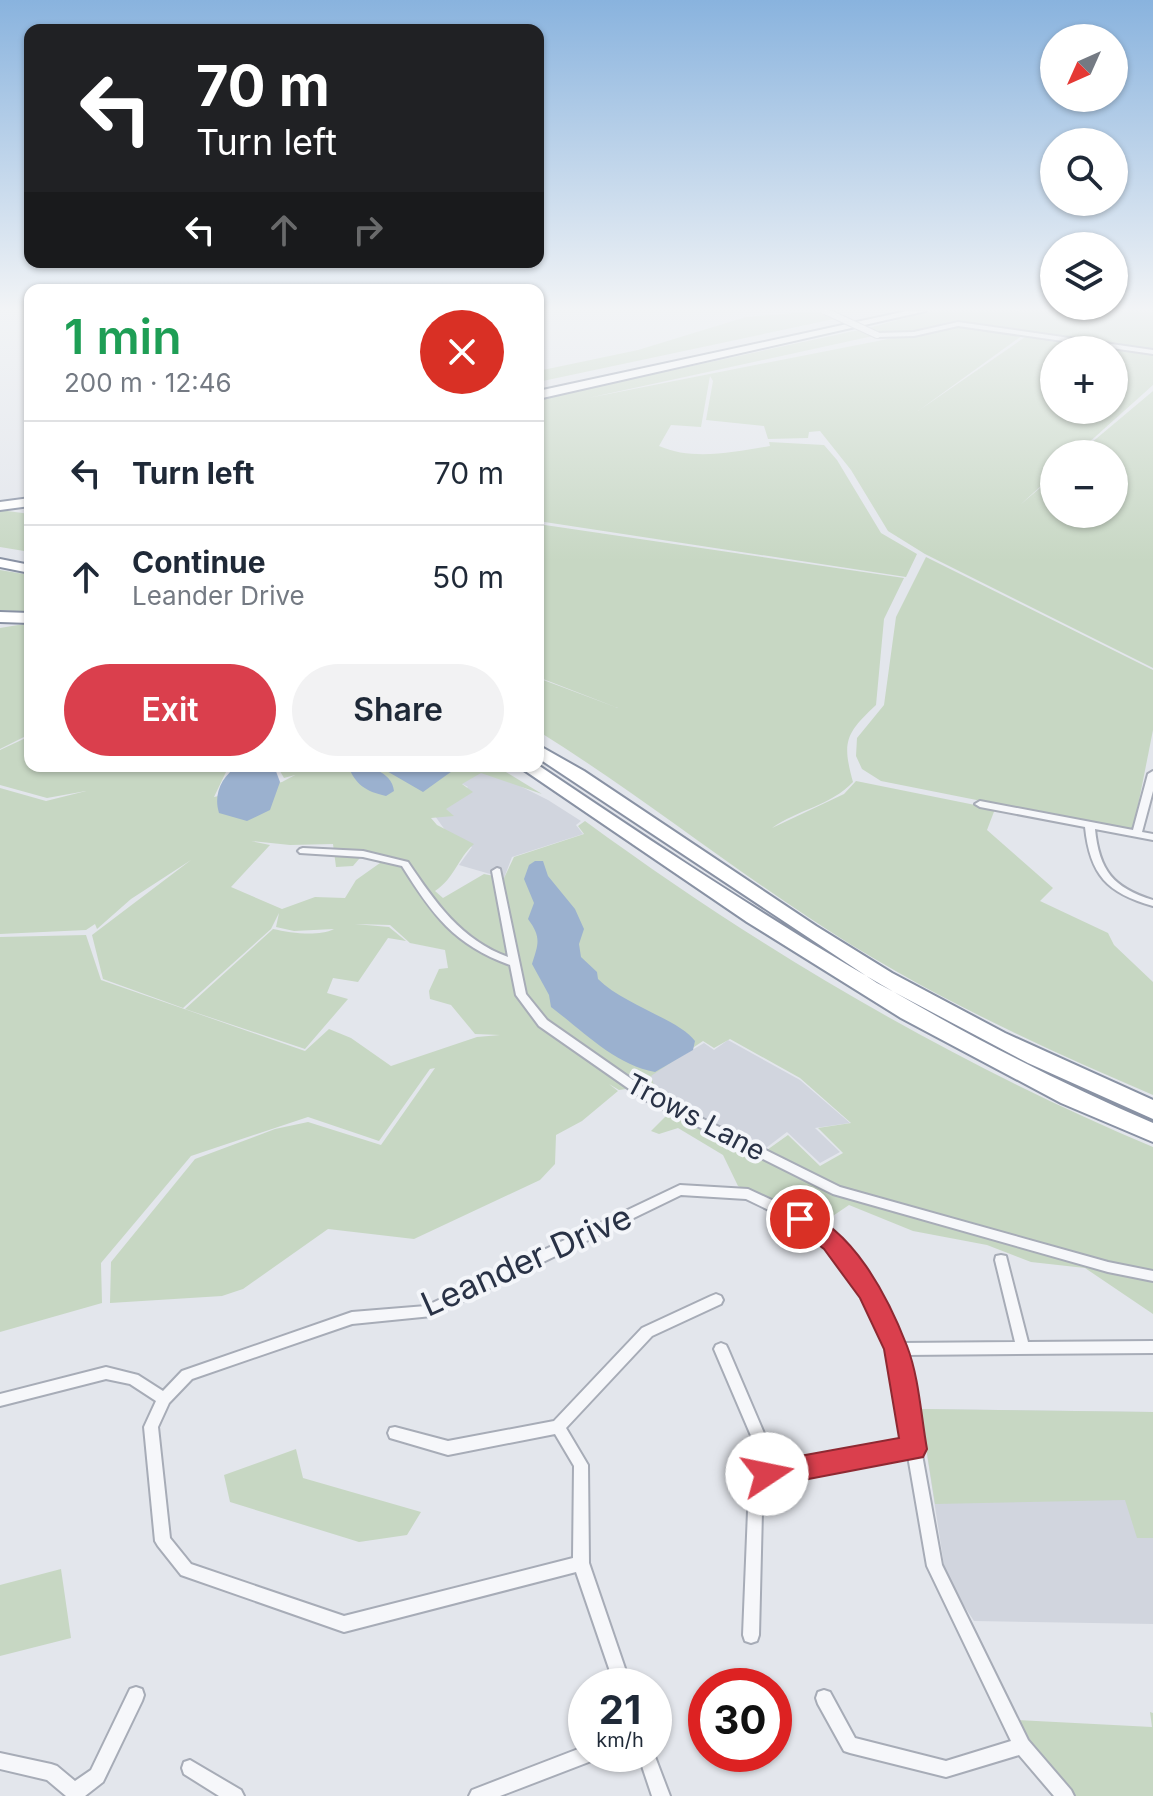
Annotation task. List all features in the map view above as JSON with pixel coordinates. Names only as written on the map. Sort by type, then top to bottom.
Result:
[{"type":"highway","points":[[0,507],[24,503]]},
{"type":"highway","points":[[0,507],[24,509]]},
{"type":"highway","points":[[0,553],[24,557]]},
{"type":"highway","points":[[0,563],[24,568]]},
{"type":"highway","points":[[0,617],[24,618]]},
{"type":"highway","points":[[0,624],[24,619]]},
{"type":"highway","points":[[544,752],[847,955],[992,1036],[1153,1110]]},
{"type":"highway","points":[[522,772],[666,859]]},
{"type":"highway","points":[[536,772],[827,967],[898,1009],[1014,1070],[1153,1133]]},
{"type":"street","points":[[1137,834],[1153,774]]},
{"type":"street","points":[[980,804],[1153,837]]},
{"type":"street","points":[[1090,826],[1091,850],[1108,884],[1128,897],[1153,903]]},
{"type":"street","points":[[303,851],[363,854],[405,864],[426,897],[468,944],[513,962]]},
{"type":"street","name":"Trows Lane","points":[[497,871],[521,995],[543,1023],[649,1097],[837,1191],[1108,1267],[1153,1276]]},
{"type":"street","name":"Leander Drive","points":[[164,1399],[187,1375],[352,1318],[427,1312],[680,1190],[748,1194],[800,1219],[833,1243],[869,1292],[896,1349],[935,1566],[1022,1746],[1065,1796]]},
{"type":"street","points":[[1001,1260],[1023,1349]]},
{"type":"street","points":[[395,1433],[448,1448],[558,1427],[647,1332],[716,1300]]},
{"type":"street","points":[[896,1349],[948,1346],[970,1350],[1153,1347]]},
{"type":"street","points":[[721,1349],[762,1445],[767,1474],[755,1511],[751,1635]]},
{"type":"street","points":[[0,1400],[106,1373],[133,1379],[164,1399],[151,1427],[163,1541],[186,1570],[344,1624],[581,1563]]},
{"type":"street","points":[[558,1427],[581,1465],[581,1563],[617,1668]]},
{"type":"street","points":[[767,1474],[881,1451],[914,1449]]},
{"type":"street","points":[[0,1761],[51,1772],[77,1794],[97,1776],[136,1695]]},
{"type":"street","points":[[824,1698],[850,1745],[946,1769],[1022,1746]]},
{"type":"street","points":[[478,1796],[568,1762]]},
{"type":"street","points":[[190,1768],[235,1796]]},
{"type":"street","points":[[652,1772],[661,1796]]},
{"type":"shaded area","points":[[471,772],[492,772],[548,800],[581,821],[576,825],[583,834],[512,857],[504,878],[459,865],[472,847],[445,830],[435,816],[468,787],[457,781]]},
{"type":"shaded area","points":[[728,1040],[800,1080],[850,1123],[815,1128],[840,1152],[820,1163],[787,1132],[766,1148],[696,1117],[636,1083],[704,1043],[714,1050]]},
{"type":"shaded area","points":[[920,1409],[1153,1412],[1153,1624],[974,1621],[946,1578]]},
{"type":"green space","points":[[603,395],[588,398],[604,395],[707,395],[701,427],[671,425],[659,446],[672,451],[728,453],[770,446],[769,442],[824,445],[837,460],[881,533],[917,554],[906,577],[544,522],[544,398]]},
{"type":"green space","points":[[711,395],[940,395],[918,411],[941,395],[1040,395],[1040,424],[1109,424],[1092,440],[1040,440],[1040,487],[1020,505],[1040,488],[1040,528],[1128,528],[1128,440],[1095,440],[1114,424],[1128,424],[1128,412],[1148,395],[1153,395],[1153,668],[925,554],[888,531],[851,470],[820,431],[809,432],[808,438],[768,439],[764,426],[706,420]]},
{"type":"green space","points":[[1128,395],[1142,395],[1128,407]]},
{"type":"green space","points":[[0,510],[24,513],[24,551],[0,547]]},
{"type":"green space","points":[[544,525],[904,578],[884,619],[876,705],[849,739],[847,748],[853,782],[825,802],[772,828],[844,794],[856,781],[995,809],[987,830],[1053,888],[1040,901],[1108,933],[1114,945],[1153,982],[1153,1095],[1020,1036],[934,992],[849,944],[740,871],[544,735],[544,680],[618,708],[544,679]]},
{"type":"green space","points":[[926,557],[1153,670],[1153,730],[1133,831],[881,781],[862,769],[856,756],[857,738],[884,705],[896,617]]},
{"type":"green space","points":[[0,570],[24,574],[24,612],[0,610]]},
{"type":"green space","points":[[24,624],[24,737],[0,749],[0,628]]},
{"type":"green space","points":[[24,739],[24,772],[226,772],[214,797],[282,782],[295,775],[284,778],[280,772],[506,772],[542,794],[481,773],[462,784],[473,792],[446,809],[454,816],[431,818],[437,825],[474,844],[435,891],[443,898],[484,874],[504,878],[514,857],[584,834],[578,826],[585,821],[720,914],[859,1000],[1004,1078],[1153,1147],[1153,1314],[1085,1268],[1031,1262],[987,1245],[913,1231],[849,1205],[818,1226],[738,1186],[723,1155],[678,1128],[659,1134],[651,1131],[672,1110],[767,1150],[788,1135],[820,1166],[843,1153],[818,1128],[851,1123],[800,1078],[730,1039],[714,1048],[703,1041],[651,1076],[654,1085],[619,1090],[609,1084],[618,1091],[582,1121],[556,1135],[555,1164],[540,1180],[414,1239],[328,1229],[243,1289],[222,1296],[110,1303],[111,1262],[195,1159],[275,1129],[308,1122],[381,1145],[435,1068],[430,1069],[379,1141],[308,1117],[191,1156],[101,1263],[102,1303],[0,1332],[0,937],[86,935],[101,980],[305,1051],[329,1029],[351,1038],[391,1066],[477,1037],[500,1035],[475,1034],[451,1005],[430,999],[429,991],[439,969],[448,968],[445,950],[410,943],[390,925],[355,924],[389,927],[406,941],[388,938],[358,982],[333,978],[327,993],[348,999],[305,1049],[185,1009],[273,929],[312,934],[334,929],[294,931],[276,927],[279,913],[271,929],[183,1008],[103,979],[92,935],[191,860],[131,899],[97,929],[95,924],[86,930],[0,934],[0,788],[46,801],[86,791],[47,798],[0,785],[0,750]],"holes":[[[251,841],[290,845],[333,844],[336,867],[353,866],[365,852],[375,853],[380,863],[356,880],[345,898],[315,897],[282,909],[231,887],[270,845]]]},
{"type":"green space","points":[[920,1409],[1153,1412],[1153,1538],[1137,1538],[1125,1500],[935,1504]]},
{"type":"green space","points":[[296,1449],[303,1478],[421,1512],[407,1535],[359,1542],[230,1502],[224,1475]]},
{"type":"green space","points":[[61,1569],[71,1638],[0,1656],[0,1585]]},
{"type":"green space","points":[[1150,1712],[1153,1713],[1153,1796],[1073,1796],[1025,1742],[1017,1720],[1152,1727]]},
{"type":"water","points":[[231,772],[276,772],[280,782],[270,810],[247,821],[219,813],[217,799]]},
{"type":"water","points":[[351,772],[379,772],[388,778],[394,791],[386,796],[372,792]]},
{"type":"water","points":[[388,772],[451,772],[423,792]]},
{"type":"water","points":[[543,861],[548,876],[575,909],[584,929],[579,944],[581,957],[597,972],[598,979],[622,997],[688,1033],[695,1041],[693,1050],[655,1072],[640,1068],[613,1055],[551,1007],[549,995],[532,964],[538,941],[528,919],[534,903],[524,879],[529,865]]},
{"type":"route","points":[[767,1474],[881,1451],[914,1449],[896,1349],[869,1292],[833,1243],[800,1219]]}]
